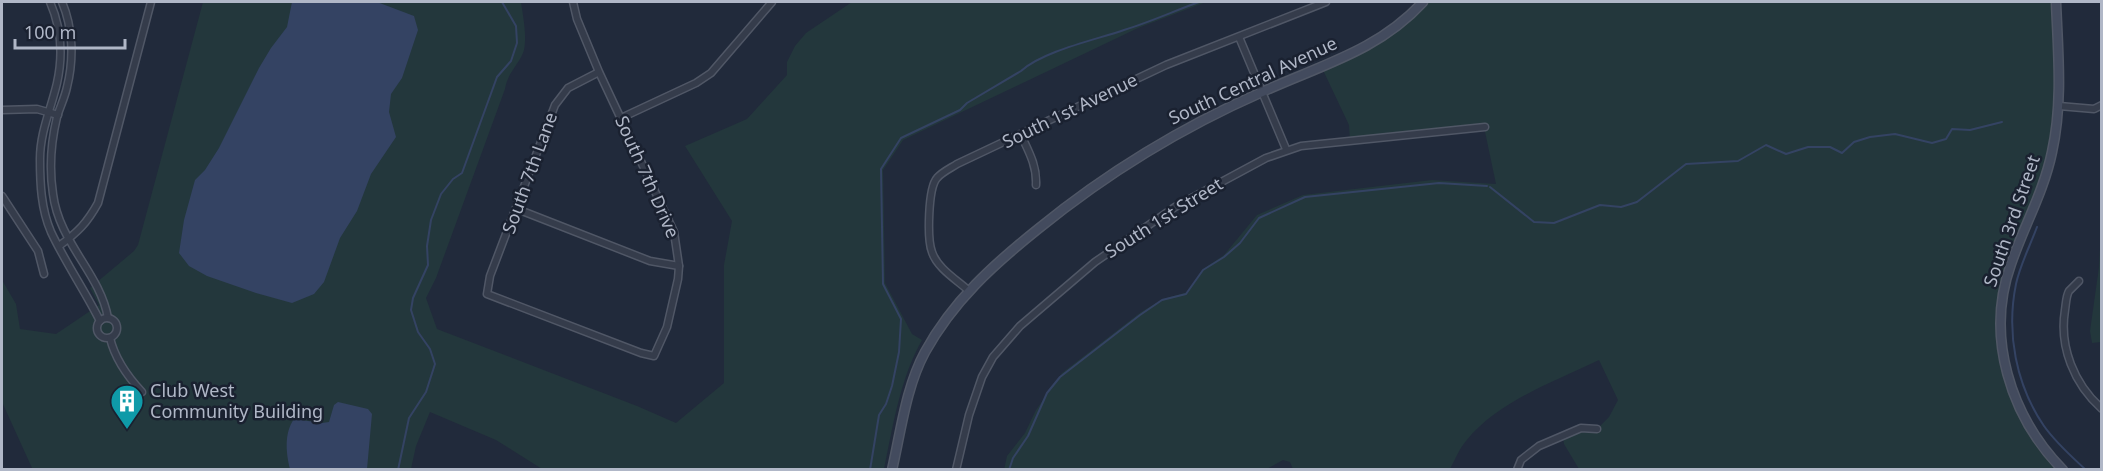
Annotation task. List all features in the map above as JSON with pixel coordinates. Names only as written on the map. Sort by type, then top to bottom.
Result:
[{"type":"street","points":[[50,2],[55,12],[61,44],[57,84],[40,144],[41,195],[51,231],[100,321]]},
{"type":"street","points":[[62,2],[72,43],[72,55],[68,87],[58,115],[51,156],[52,194],[56,213],[68,240],[102,297],[108,318]]},
{"type":"street","points":[[59,246],[89,220],[98,203],[151,2]]},
{"type":"street","name":"South 7th Drive","points":[[573,2],[577,19],[598,72],[674,232],[679,266],[669,318],[654,356]]},
{"type":"street","points":[[621,118],[696,83],[711,73],[772,2]]},
{"type":"street","name":"South 1st Avenue","points":[[968,290],[940,265],[932,253],[930,200],[937,178],[957,164],[1166,65],[1326,2]]},
{"type":"street","name":"South Central Avenue","points":[[892,470],[910,391],[924,353],[949,313],[968,290],[1014,248],[1098,182],[1165,140],[1262,92],[1333,63],[1372,43],[1402,23],[1423,2]]},
{"type":"street","name":"South 3rd Street","points":[[2056,2],[2059,106],[2056,129],[2048,170],[2005,282],[2000,332],[2005,366],[2017,402],[2036,437],[2063,470]]},
{"type":"street","points":[[1239,37],[1286,149]]},
{"type":"street","name":"South 7th Lane","points":[[598,72],[568,88],[555,105],[490,276],[487,294],[654,356]]},
{"type":"street","points":[[2059,106],[2094,109],[2102,105]]},
{"type":"street","points":[[2,110],[37,109],[58,115]]},
{"type":"street","name":"South 1st Street","points":[[956,470],[969,415],[982,377],[993,357],[1020,326],[1095,262],[1130,236],[1215,184],[1286,149],[1485,127]]},
{"type":"street","points":[[1021,135],[1035,164],[1036,185]]},
{"type":"street","points":[[2,196],[38,251],[44,274]]},
{"type":"street","points":[[517,209],[650,261],[679,266]]},
{"type":"street","points":[[2079,281],[2068,292],[2064,319],[2067,353],[2083,389],[2102,409]]},
{"type":"street","points":[[108,318],[115,321],[116,334],[110,338],[103,338],[98,333],[97,326],[100,321],[108,318]]},
{"type":"street","points":[[110,338],[112,348],[124,370],[142,392]]},
{"type":"street","points":[[1517,470],[1521,460],[1539,446],[1581,428],[1597,429]]},
{"type":"green space","points":[[203,2],[521,2],[525,32],[524,50],[511,72],[436,278],[426,298],[437,329],[676,423],[724,383],[724,265],[732,221],[685,146],[747,119],[787,75],[787,62],[795,46],[806,33],[852,2],[1206,2],[1138,28],[903,140],[883,170],[885,283],[912,334],[922,340],[903,387],[884,469],[542,469],[496,440],[430,412],[416,446],[411,469],[31,469],[2,402],[2,280],[16,304],[20,329],[56,334],[99,305],[90,288],[134,251],[138,245]]},
{"type":"green space","points":[[1423,2],[2056,2],[2059,92],[2052,152],[2010,264],[2000,318],[2017,401],[2062,469],[1579,469],[1564,444],[1563,436],[1581,428],[1597,429],[1609,417],[1618,400],[1599,360],[1528,394],[1494,415],[1466,441],[1450,469],[1293,469],[1290,462],[1283,460],[1265,470],[1004,470],[1007,456],[1025,433],[1036,410],[1062,373],[1141,312],[1163,299],[1188,292],[1203,269],[1224,255],[1257,215],[1303,195],[1432,180],[1496,184],[1484,127],[1350,141],[1349,125],[1322,68],[1372,43]]},
{"type":"green space","points":[[2101,228],[2101,342],[2092,343],[2090,331],[2099,267]]},
{"type":"water","points":[[292,2],[377,2],[414,16],[418,30],[402,78],[391,94],[389,112],[396,137],[371,174],[357,211],[340,238],[324,282],[314,294],[292,303],[207,276],[189,266],[179,253],[184,220],[195,180],[205,170],[219,148],[259,68],[287,27]]},
{"type":"water","points":[[338,402],[368,409],[372,414],[367,469],[290,469],[287,443],[294,419],[329,422],[334,405]]},
{"type":"waterway","points":[[398,470],[409,418],[426,392],[435,364],[430,349],[418,332],[411,310],[413,298],[428,265],[427,246],[431,220],[441,194],[453,179],[462,173],[497,77],[511,61],[517,43],[516,26],[502,2]]},
{"type":"waterway","points":[[870,470],[879,415],[886,404],[892,386],[899,352],[901,319],[883,284],[881,169],[901,138],[960,110],[967,103],[1042,58],[1143,24],[1199,2]]},
{"type":"waterway","points":[[1490,187],[1534,222],[1554,223],[1600,205],[1621,207],[1637,202],[1686,164],[1738,161],[1766,145],[1786,154],[1808,147],[1830,147],[1842,153],[1854,142],[1870,137],[1895,134],[1932,143],[1946,139],[1952,129],[1970,130],[2002,122]]},
{"type":"waterway","points":[[1009,470],[1013,458],[1028,436],[1047,393],[1060,377],[1162,300],[1186,294],[1203,270],[1224,257],[1240,243],[1259,218],[1305,197],[1439,183],[1487,186]]},
{"type":"waterway","points":[[2037,227],[2016,284],[2013,302],[2013,340],[2016,358],[2020,376],[2034,410],[2059,444],[2086,470]]},
{"type":"place","name":"Club West Community Building","points":[[127,430]]}]
